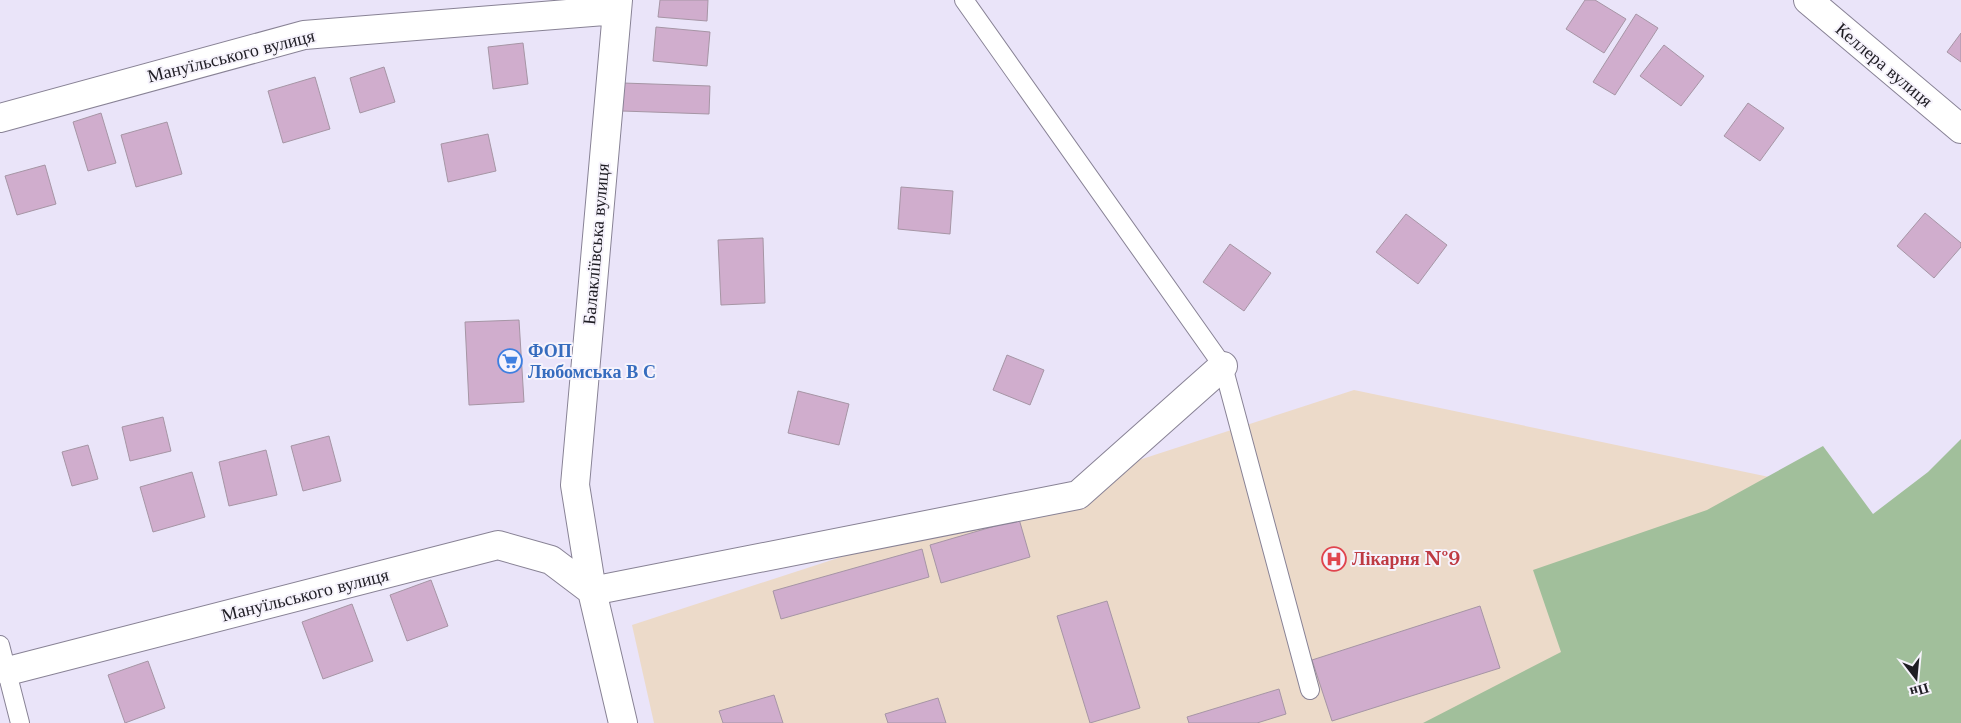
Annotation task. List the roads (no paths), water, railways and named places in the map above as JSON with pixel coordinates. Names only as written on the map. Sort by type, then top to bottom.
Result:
[{"type":"street","name":"Келлера вулиця","points":[[1808,0],[1961,129]]},
{"type":"street","name":"Мануїльського вулиця","points":[[0,118],[304,34],[617,5]]},
{"type":"street","name":"Балакліївська вулиця","points":[[617,5],[575,485],[592,591],[623,723]]},
{"type":"street","points":[[592,591],[1078,495],[1223,366]]},
{"type":"street","name":"Мануїльського вулиця","points":[[8,671],[498,545],[551,560],[592,591]]},
{"type":"lane","points":[[964,0],[1223,366],[1310,690]]},
{"type":"lane","points":[[0,645],[20,723]]},
{"type":"place","name":"ФОП Любомська В С","points":[[510,361]]},
{"type":"place","name":"Лікарня №9","points":[[1334,559]]}]
